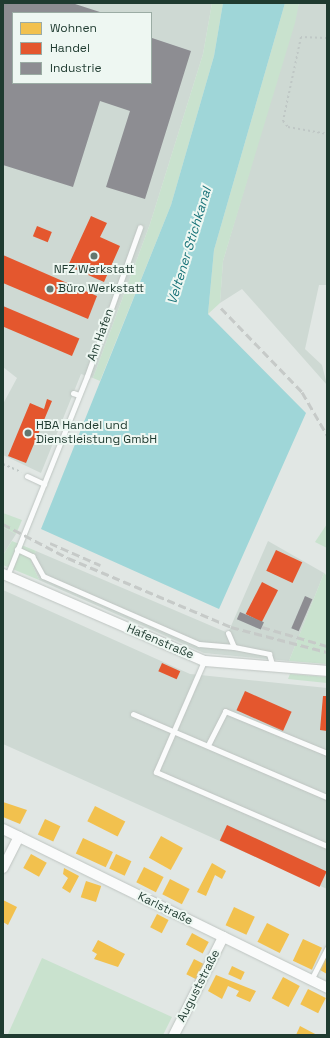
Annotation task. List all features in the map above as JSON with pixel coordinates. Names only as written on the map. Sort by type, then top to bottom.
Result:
[{"type":"street","name":"Hafenstraße","points":[[5,575],[204,661],[327,671]]},
{"type":"street","name":"Karlstraße","points":[[3,829],[327,988]]},
{"type":"street","points":[[3,868],[19,837]]},
{"type":"street","name":"Auguststraße","points":[[174,1035],[223,937]]},
{"type":"lane","name":"Am Hafen","points":[[18,547],[87,376],[140,227]]},
{"type":"lane","points":[[73,393],[79,395]]},
{"type":"lane","points":[[27,476],[44,484]]},
{"type":"lane","points":[[5,575],[18,547],[32,556],[42,576],[198,644],[234,647],[269,654],[273,667]]},
{"type":"lane","points":[[228,633],[234,647]]},
{"type":"lane","points":[[204,661],[156,772],[327,846]]},
{"type":"lane","points":[[208,745],[225,712],[327,753]]},
{"type":"lane","points":[[133,714],[327,797]]},
{"type":"lane","points":[[311,980],[327,948]]},
{"type":"path","points":[[327,38],[301,37],[283,121],[288,127],[327,134]]},
{"type":"path","points":[[3,464],[27,476]]},
{"type":"shaded area","points":[[3,3],[212,3],[203,54],[150,224],[93,378],[81,374],[41,473],[3,455],[3,404],[17,378],[3,367]]},
{"type":"shaded area","points":[[299,3],[327,3],[327,285],[319,285],[305,349],[322,365],[327,385],[242,289],[220,303],[223,261]]},
{"type":"shaded area","points":[[3,527],[16,534],[3,555]]},
{"type":"shaded area","points":[[268,541],[324,573],[289,661],[204,653],[39,580],[31,562],[36,551],[228,633]]},
{"type":"shaded area","points":[[3,590],[190,674],[327,688],[327,889],[3,744]]},
{"type":"green space","points":[[212,3],[223,3],[214,56],[171,205],[100,381],[93,378],[150,224],[203,54]]},
{"type":"green space","points":[[285,3],[299,3],[295,23],[223,261],[220,303],[208,314],[214,250]]},
{"type":"green space","points":[[3,513],[22,520],[16,534],[3,527]]},
{"type":"green space","points":[[327,524],[327,548],[315,542]]},
{"type":"green space","points":[[12,541],[36,551],[31,562],[39,580],[3,565],[3,555]]},
{"type":"green space","points":[[324,573],[327,576],[327,664],[289,661]]},
{"type":"green space","points":[[290,674],[327,677],[327,683],[288,679]]},
{"type":"green space","points":[[42,958],[172,1017],[163,1035],[8,1034]]},
{"type":"water","name":"Veltener Stichkanal","points":[[223,3],[285,3],[214,250],[208,314],[306,413],[219,609],[41,529],[171,205],[214,56]]},
{"type":"building: Wohnen","points":[[3,802],[27,810],[20,824],[3,817]]},
{"type":"building: Wohnen","points":[[95,806],[125,821],[118,837],[87,821]]},
{"type":"building: Wohnen","points":[[45,819],[60,826],[53,842],[38,834]]},
{"type":"building: Wohnen","points":[[161,836],[183,848],[171,870],[149,858]]},
{"type":"building: Wohnen","points":[[83,838],[113,852],[106,867],[76,853]]},
{"type":"building: Wohnen","points":[[31,854],[47,863],[39,877],[23,868]]},
{"type":"building: Wohnen","points":[[116,854],[131,861],[125,876],[109,869]]},
{"type":"building: Wohnen","points":[[212,863],[226,871],[222,879],[215,875],[206,896],[197,892]]},
{"type":"building: Wohnen","points":[[144,867],[164,877],[156,892],[136,882]]},
{"type":"building: Wohnen","points":[[64,868],[79,876],[70,893],[62,888],[68,878],[63,874]]},
{"type":"building: Wohnen","points":[[170,879],[190,889],[182,904],[162,894]]},
{"type":"building: Wohnen","points":[[86,881],[101,886],[96,902],[81,897]]},
{"type":"building: Wohnen","points":[[3,900],[17,907],[8,925],[3,922]]},
{"type":"building: Wohnen","points":[[234,907],[255,917],[246,935],[226,925]]},
{"type":"building: Wohnen","points":[[157,914],[169,920],[162,933],[150,927]]},
{"type":"building: Wohnen","points":[[267,923],[289,934],[280,953],[257,942]]},
{"type":"building: Wohnen","points":[[192,933],[209,942],[203,953],[186,944]]},
{"type":"building: Wohnen","points":[[303,939],[322,948],[312,970],[293,961]]},
{"type":"building: Wohnen","points":[[98,940],[125,954],[118,967],[94,959],[97,954],[92,951]]},
{"type":"building: Wohnen","points":[[327,955],[327,974],[320,970]]},
{"type":"building: Wohnen","points":[[194,959],[204,964],[196,979],[186,974]]},
{"type":"building: Wohnen","points":[[232,966],[245,972],[241,980],[228,974]]},
{"type":"building: Wohnen","points":[[216,975],[256,991],[250,1002],[236,996],[239,991],[228,986],[222,999],[208,991]]},
{"type":"building: Wohnen","points":[[283,977],[300,986],[289,1007],[272,998]]},
{"type":"building: Wohnen","points":[[308,989],[326,998],[318,1013],[300,1004]]},
{"type":"building: Wohnen","points":[[300,1026],[317,1035],[296,1035]]},
{"type":"building: Handel","name":"NFZ Werkstatt","points":[[91,216],[107,223],[100,237],[120,246],[104,282],[68,266]]},
{"type":"building: Handel","points":[[37,226],[52,232],[48,242],[33,236]]},
{"type":"building: Handel","name":"Büro Werkstatt","points":[[3,255],[97,296],[88,319],[3,283]]},
{"type":"building: Handel","points":[[3,306],[79,338],[72,356],[3,327]]},
{"type":"building: Handel","name":"HBA Handel und Dienstleistung GmbH","points":[[47,399],[52,401],[26,463],[8,456],[30,403],[44,409]]},
{"type":"building: Handel","points":[[276,550],[302,562],[293,583],[266,571]]},
{"type":"building: Handel","points":[[262,582],[278,590],[262,622],[246,614]]},
{"type":"building: Handel","points":[[162,663],[180,671],[177,679],[158,671]]},
{"type":"building: Handel","points":[[245,691],[292,712],[283,731],[236,710]]},
{"type":"building: Handel","points":[[323,696],[327,696],[327,731],[320,730]]},
{"type":"building: Handel","points":[[227,825],[327,871],[320,887],[220,840]]},
{"type":"building: Industrie","points":[[3,3],[72,3],[100,12],[12,12],[12,84],[152,84],[152,38],[191,51],[145,199],[106,187],[130,111],[100,101],[73,187],[3,165]]},
{"type":"building: Industrie","points":[[305,596],[312,599],[299,631],[291,628]]},
{"type":"building: Industrie","points":[[240,612],[264,622],[261,630],[237,619]]},
{"type":"railway","points":[[221,308],[302,392],[327,435]]},
{"type":"railway","points":[[3,524],[68,558],[231,627],[327,652]]},
{"type":"railway","points":[[50,543],[100,565]]},
{"type":"railway","points":[[262,627],[327,646]]},
{"type":"place","name":"NFZ Werkstatt","points":[[94,256]]},
{"type":"place","name":"Büro Werkstatt","points":[[50,289]]},
{"type":"place","name":"HBA Handel und Dienstleistung GmbH","points":[[28,433]]}]
